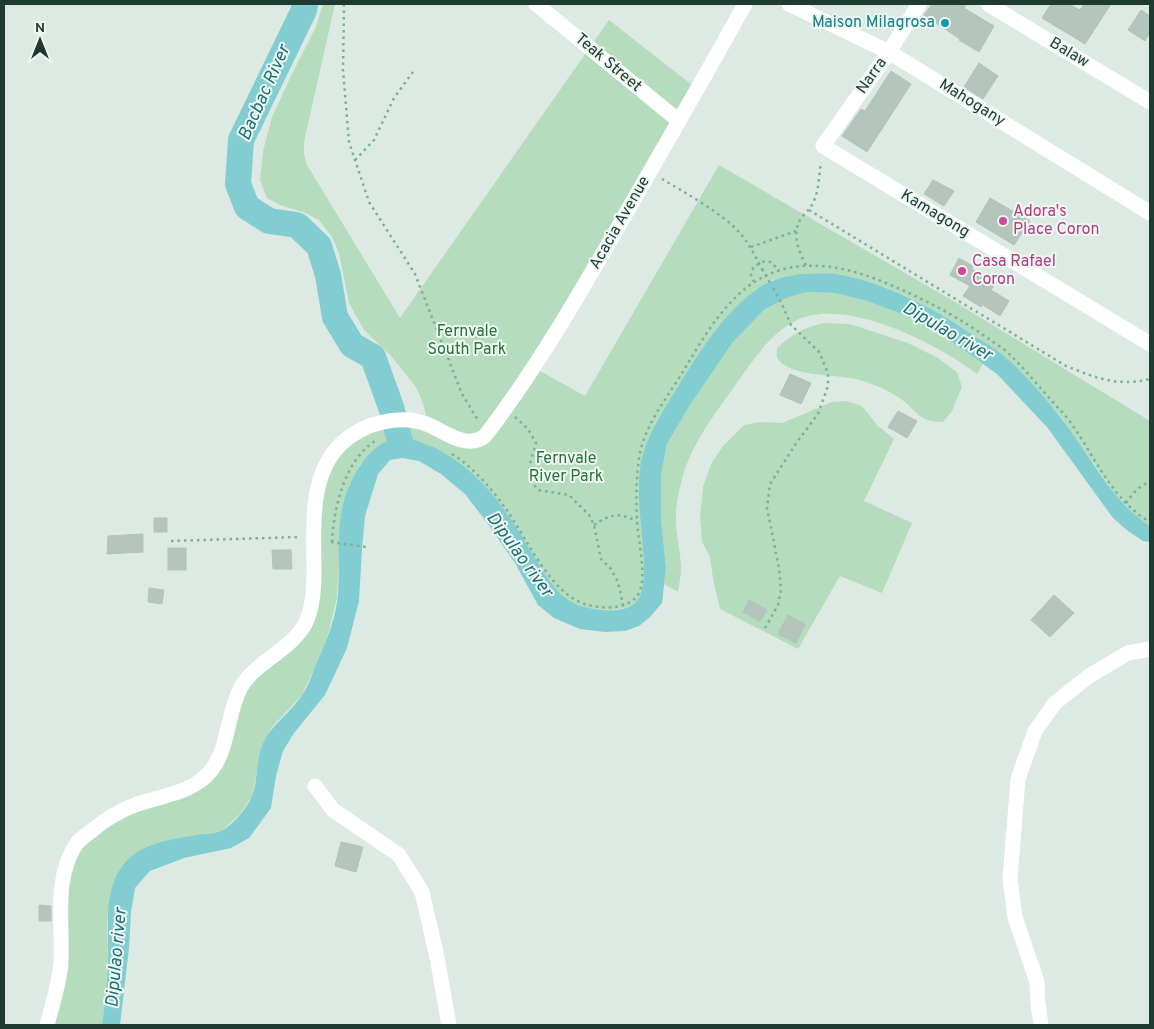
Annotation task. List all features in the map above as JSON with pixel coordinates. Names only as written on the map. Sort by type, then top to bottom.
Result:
[{"type":"street","name":"Teak Street","points":[[536,4],[679,121]]},
{"type":"street","name":"Acacia Avenue","points":[[487,433],[531,370],[582,290],[745,4]]},
{"type":"street","name":"Mahogany","points":[[789,4],[889,52],[1150,213]]},
{"type":"street","name":"Narra","points":[[823,146],[889,52],[919,4]]},
{"type":"street","name":"Balaw","points":[[988,4],[1150,102]]},
{"type":"street","name":"Kamagong","points":[[823,146],[1150,344]]},
{"type":"street","points":[[47,1025],[61,964],[63,872],[78,843],[103,821],[134,806],[181,791],[200,781],[215,766],[226,740],[232,709],[241,685],[260,666],[284,649],[305,624],[314,595],[315,501],[327,460],[341,443],[361,430],[380,422],[395,420],[413,421],[428,424],[460,439],[479,441],[487,433]]},
{"type":"street","points":[[1041,1025],[1037,982],[1015,917],[1010,880],[1018,779],[1035,731],[1055,703],[1089,676],[1128,653],[1150,649]]},
{"type":"street","points":[[315,786],[333,810],[399,855],[422,892],[438,957],[449,1025]]},
{"type":"path","points":[[344,4],[342,70],[349,142],[369,202],[415,274],[462,394],[487,433]]},
{"type":"path","points":[[355,160],[374,140],[394,98],[413,72]]},
{"type":"path","points":[[806,265],[799,251],[796,231],[802,218],[809,210],[817,189],[823,146]]},
{"type":"path","points":[[650,172],[720,216],[739,231],[751,247],[781,302],[791,325],[819,352],[828,373],[828,386],[818,414],[770,484],[766,508],[779,568],[781,590],[778,605],[765,628]]},
{"type":"path","points":[[809,210],[1066,366],[1101,380],[1134,383],[1150,379]]},
{"type":"path","points":[[751,247],[796,231]]},
{"type":"path","points":[[754,282],[751,276],[753,268],[759,263],[767,260],[774,263],[778,271]]},
{"type":"path","points":[[449,452],[461,460],[481,479],[506,508],[554,582],[568,596],[587,605],[612,607],[623,605],[633,600],[639,592],[642,576],[636,490],[639,457],[647,429],[714,324],[732,301],[754,282],[766,275],[806,265],[855,272],[918,297],[972,327],[1011,355],[1070,422],[1115,490],[1126,503],[1150,522]]},
{"type":"path","points":[[505,408],[528,429],[536,443],[528,468],[531,482],[538,490],[569,495],[588,515],[594,525],[601,559],[611,569],[618,582],[623,605]]},
{"type":"path","points":[[366,547],[332,542],[336,510],[345,482],[356,460],[368,446],[376,441]]},
{"type":"path","points":[[1126,503],[1134,492],[1150,482]]},
{"type":"path","points":[[594,525],[605,518],[615,515],[626,515],[637,521]]},
{"type":"path","points":[[170,540],[314,536]]},
{"type":"green space","points":[[323,4],[335,4],[304,142],[304,154],[307,165],[400,318],[609,20],[696,88],[531,366],[585,396],[719,165],[955,302],[1150,421],[1150,526],[1139,519],[1115,494],[1062,418],[1004,356],[956,323],[913,299],[885,287],[832,274],[771,280],[757,289],[716,330],[687,372],[655,424],[643,552],[644,574],[642,593],[636,603],[626,608],[612,610],[589,609],[571,602],[552,587],[505,511],[477,478],[388,441],[376,447],[361,463],[350,484],[341,514],[337,597],[326,643],[302,695],[272,727],[262,746],[252,796],[240,814],[222,831],[197,835],[121,867],[111,891],[107,919],[108,960],[102,1025],[47,1025],[63,872],[103,821],[181,791],[215,766],[241,685],[305,624],[315,501],[327,460],[361,430],[428,424],[423,403],[416,387],[391,356],[364,330],[349,303],[339,253],[332,237],[319,220],[303,212],[282,206],[267,198],[260,180],[263,151],[272,117],[316,27]]},
{"type":"green space","points":[[806,292],[835,293],[867,301],[904,315],[941,334],[983,364],[977,374],[939,349],[915,337],[890,326],[864,318],[839,314],[815,315],[795,321],[785,327],[776,334],[752,361],[703,432],[686,467],[676,510],[681,569],[678,592],[664,584],[666,567],[661,519],[661,475],[667,444],[690,405],[733,342],[764,310],[786,297]]},
{"type":"green space","points":[[825,323],[850,324],[908,343],[938,358],[957,372],[962,387],[952,411],[943,422],[934,422],[923,418],[907,403],[890,392],[867,382],[847,377],[802,372],[784,365],[778,359],[777,348],[788,339],[805,329]]},
{"type":"green space","points":[[846,401],[862,406],[877,425],[894,439],[864,501],[912,523],[882,593],[840,576],[798,649],[720,609],[710,557],[702,542],[700,517],[703,487],[711,464],[723,446],[744,425],[761,422],[782,423],[832,402]]},
{"type":"water","name":"Dipulao river","points":[[800,274],[835,274],[873,283],[891,290],[926,306],[1001,353],[1048,402],[1072,432],[1101,476],[1123,503],[1150,526],[1150,542],[1143,541],[1113,518],[1047,427],[997,374],[941,334],[904,315],[867,301],[835,293],[806,292],[786,298],[764,310],[733,342],[690,405],[667,444],[661,475],[661,519],[666,567],[662,603],[639,626],[625,631],[605,632],[580,629],[554,618],[538,605],[515,563],[465,494],[441,474],[419,461],[402,458],[390,460],[378,474],[365,516],[359,601],[347,648],[325,695],[294,733],[283,751],[276,776],[271,808],[249,838],[231,848],[184,858],[150,871],[135,888],[120,1025],[102,1025],[108,969],[109,902],[111,891],[120,869],[135,853],[154,844],[222,831],[233,823],[247,805],[254,790],[262,746],[270,732],[297,702],[309,684],[331,629],[338,594],[341,514],[353,478],[367,456],[376,447],[387,441],[407,438],[433,447],[455,459],[483,484],[500,504],[547,578],[561,594],[579,605],[590,608],[613,610],[626,608],[637,601],[643,580],[644,564],[639,498],[640,473],[644,451],[657,421],[701,350],[734,309],[765,284]]},
{"type":"building","points":[[932,4],[967,4],[964,8],[994,26],[979,52],[924,15]]},
{"type":"building","points":[[1051,4],[1069,4],[1080,10],[1084,4],[1111,4],[1085,44],[1042,18]]},
{"type":"building","points":[[1141,10],[1150,16],[1150,32],[1145,41],[1128,30]]},
{"type":"building","points":[[979,63],[998,76],[983,99],[964,87]]},
{"type":"building","points":[[891,71],[911,84],[867,152],[842,136],[861,109],[865,111]]},
{"type":"building","points":[[933,180],[954,191],[944,206],[924,194]]},
{"type":"building","name":"Adora's Place Coron","points":[[990,198],[1030,221],[1014,245],[976,222]]},
{"type":"building","points":[[959,258],[973,266],[972,269],[996,282],[991,290],[1009,301],[1000,316],[983,305],[981,307],[963,296],[970,286],[950,275]]},
{"type":"building","points":[[790,374],[811,383],[801,404],[780,395]]},
{"type":"building","points":[[898,411],[917,421],[907,438],[888,427]]},
{"type":"building","points":[[154,518],[167,518],[167,532],[154,532]]},
{"type":"building","points":[[143,534],[143,552],[107,554],[108,536]]},
{"type":"building","points":[[168,548],[186,548],[186,570],[168,570]]},
{"type":"building","points":[[272,550],[291,550],[292,569],[273,569]]},
{"type":"building","points":[[149,588],[164,590],[162,604],[148,602]]},
{"type":"building","points":[[1054,595],[1074,613],[1050,637],[1031,620]]},
{"type":"building","points":[[749,600],[767,610],[760,621],[743,612]]},
{"type":"building","points":[[788,615],[805,624],[796,643],[778,634]]},
{"type":"building","points":[[341,842],[363,847],[356,872],[335,866]]},
{"type":"building","points":[[39,905],[51,906],[51,921],[39,921]]},
{"type":"waterway","name":"Bacbac River","points":[[305,4],[304,10],[241,140],[238,184],[247,207],[269,221],[297,225],[319,246],[328,275],[335,317],[352,345],[373,357],[391,407],[401,445]]},
{"type":"place","name":"Maison Milagrosa","points":[[945,23]]},
{"type":"place","name":"Adora's Place Coron","points":[[1003,221]]},
{"type":"place","name":"Casa Rafael Coron","points":[[962,271]]},
{"type":"park label","name":"Fernvale South Park","points":[[467,341]]},
{"type":"park label","name":"Fernvale River Park","points":[[566,468]]}]
